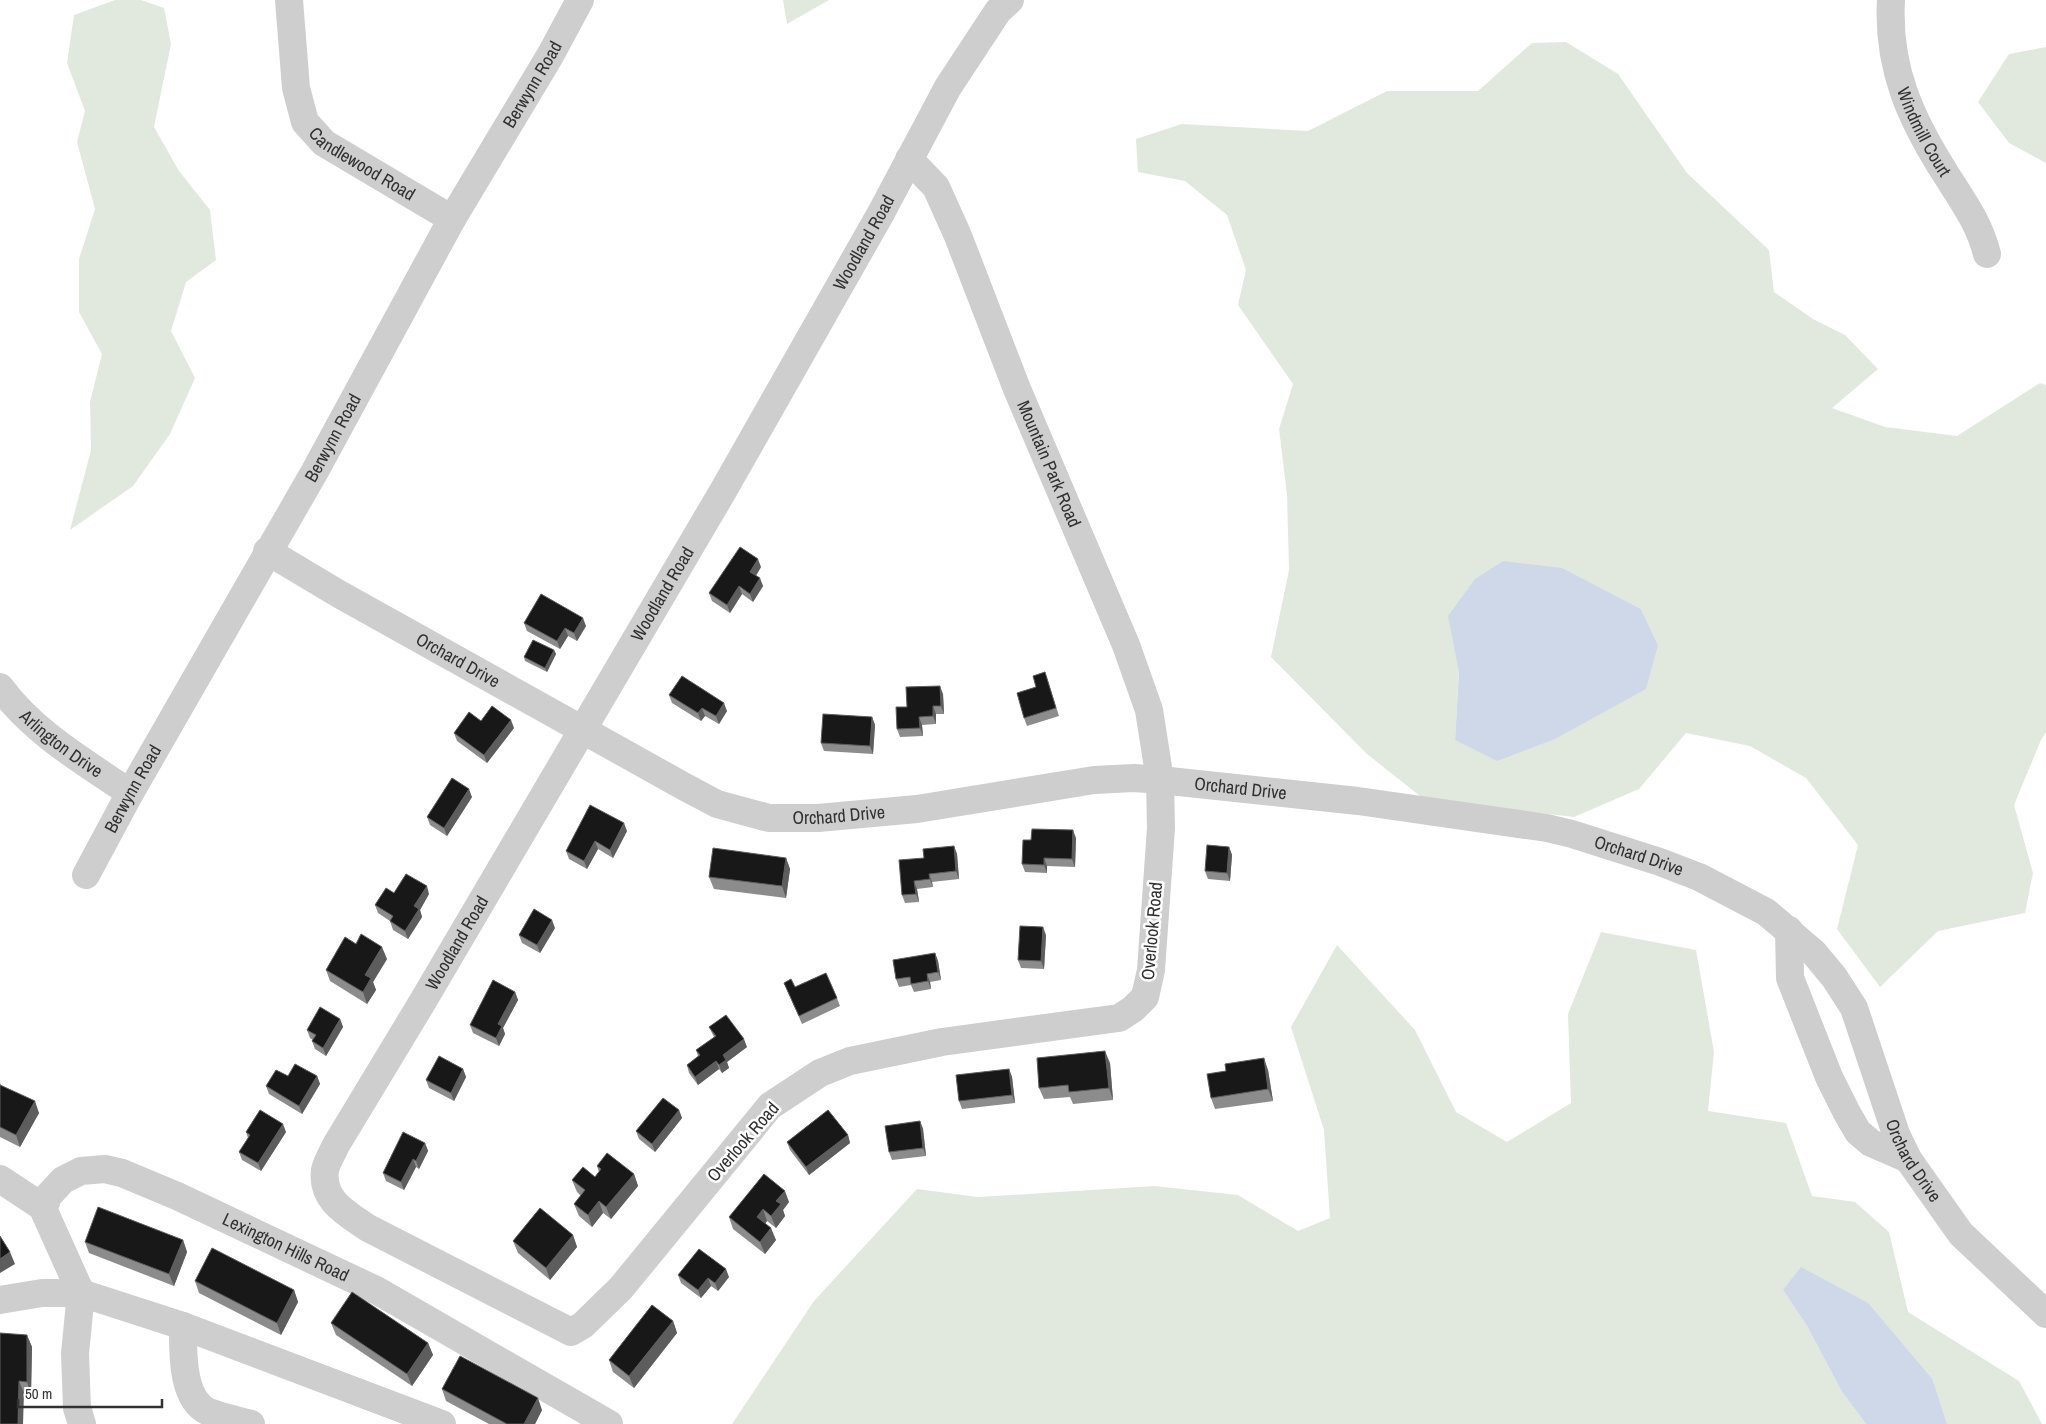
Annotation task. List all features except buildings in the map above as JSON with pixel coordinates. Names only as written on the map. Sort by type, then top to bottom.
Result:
[{"type":"street","name":"Candlewood Road","points":[[289,0],[296,88],[305,122],[324,143],[452,219]]},
{"type":"street","name":"Berwynn Road","points":[[86,875],[130,793],[267,551],[315,471],[452,219],[551,54],[580,0]]},
{"type":"street","name":"Woodland Road","points":[[326,1190],[325,1169],[336,1145],[428,993],[723,491],[881,213],[948,87],[998,11],[1010,0]]},
{"type":"street","name":"Windmill Court","points":[[1891,0],[1890,22],[1898,77],[1912,116],[1946,175],[1973,216],[1982,236],[1986,254]]},
{"type":"street","name":"Mountain Park Road","points":[[909,159],[936,187],[958,236],[1017,389],[1126,645],[1149,710],[1160,780]]},
{"type":"street","name":"Orchard Drive","points":[[267,551],[339,594],[717,804],[769,818],[818,818],[917,809],[1094,780],[1134,778],[1358,801],[1547,828],[1660,862],[1699,877],[1766,912],[1814,953],[1834,977],[1854,1008],[1896,1134],[1908,1159],[1961,1234],[2046,1314]]},
{"type":"street","name":"Arlington Drive","points":[[0,687],[14,706],[49,739],[130,793]]},
{"type":"street","name":"Overlook Road","points":[[326,1190],[339,1208],[368,1228],[571,1332],[583,1325],[620,1288],[770,1106],[820,1073],[850,1061],[942,1042],[1119,1018],[1133,1009],[1145,997],[1151,970],[1161,828],[1160,780]]},
{"type":"street","points":[[1789,930],[1790,978],[1829,1077],[1847,1113],[1858,1132],[1870,1143],[1908,1159]]},
{"type":"street","name":"Lexington Hills Road","points":[[44,1208],[48,1196],[63,1180],[81,1171],[105,1169],[122,1173],[177,1196],[376,1290],[600,1422]]},
{"type":"street","points":[[0,1178],[44,1208],[81,1293],[75,1353],[77,1408],[82,1424]]},
{"type":"street","points":[[0,1300],[42,1293],[81,1293],[183,1326],[438,1423]]},
{"type":"street","points":[[183,1326],[182,1361],[192,1396],[207,1411],[251,1424]]},
{"type":"shaded area","points":[[115,0],[141,0],[164,8],[171,44],[154,127],[179,171],[210,210],[216,260],[186,282],[171,331],[195,378],[170,434],[133,486],[70,530],[91,450],[90,402],[102,354],[79,312],[79,259],[95,209],[77,142],[85,111],[67,63],[74,15]]},
{"type":"shaded area","points":[[783,0],[829,0],[787,24]]},
{"type":"shaded area","points":[[1566,42],[1618,74],[1687,173],[1769,250],[1774,292],[1813,319],[1845,335],[1878,369],[1832,408],[1885,427],[1957,436],[2040,383],[2046,385],[2046,732],[2014,805],[2033,873],[2025,913],[1938,931],[1880,987],[1837,929],[1858,845],[1806,778],[1750,746],[1686,733],[1639,789],[1574,817],[1425,800],[1367,754],[1271,657],[1289,570],[1287,495],[1279,429],[1293,384],[1238,305],[1246,270],[1227,215],[1185,181],[1138,172],[1136,139],[1182,124],[1308,131],[1387,91],[1478,91],[1532,43]],"holes":[[[1603,590],[1641,609],[1658,645],[1455,740],[1459,672]]]},
{"type":"shaded area","points":[[2046,47],[2046,163],[2009,143],[1978,102],[2009,54]]},
{"type":"shaded area","points":[[1601,932],[1696,950],[1714,1052],[1708,1111],[1786,1123],[1812,1196],[1855,1202],[1889,1232],[1908,1312],[2019,1381],[2042,1424],[1947,1424],[1933,1380],[1783,1290],[1807,1326],[1842,1392],[1866,1424],[732,1424],[814,1301],[917,1189],[978,1197],[1154,1186],[1238,1195],[1298,1231],[1330,1218],[1324,1130],[1291,1027],[1337,945],[1415,1030],[1456,1112],[1507,1142],[1571,1103],[1568,1014]]},
{"type":"water","points":[[1503,561],[1562,568],[1641,609],[1658,645],[1646,689],[1555,739],[1497,761],[1455,740],[1459,672],[1448,616],[1475,579]]},
{"type":"water","points":[[1801,1267],[1868,1303],[1933,1380],[1947,1424],[1866,1424],[1842,1392],[1807,1326],[1783,1290]]}]
